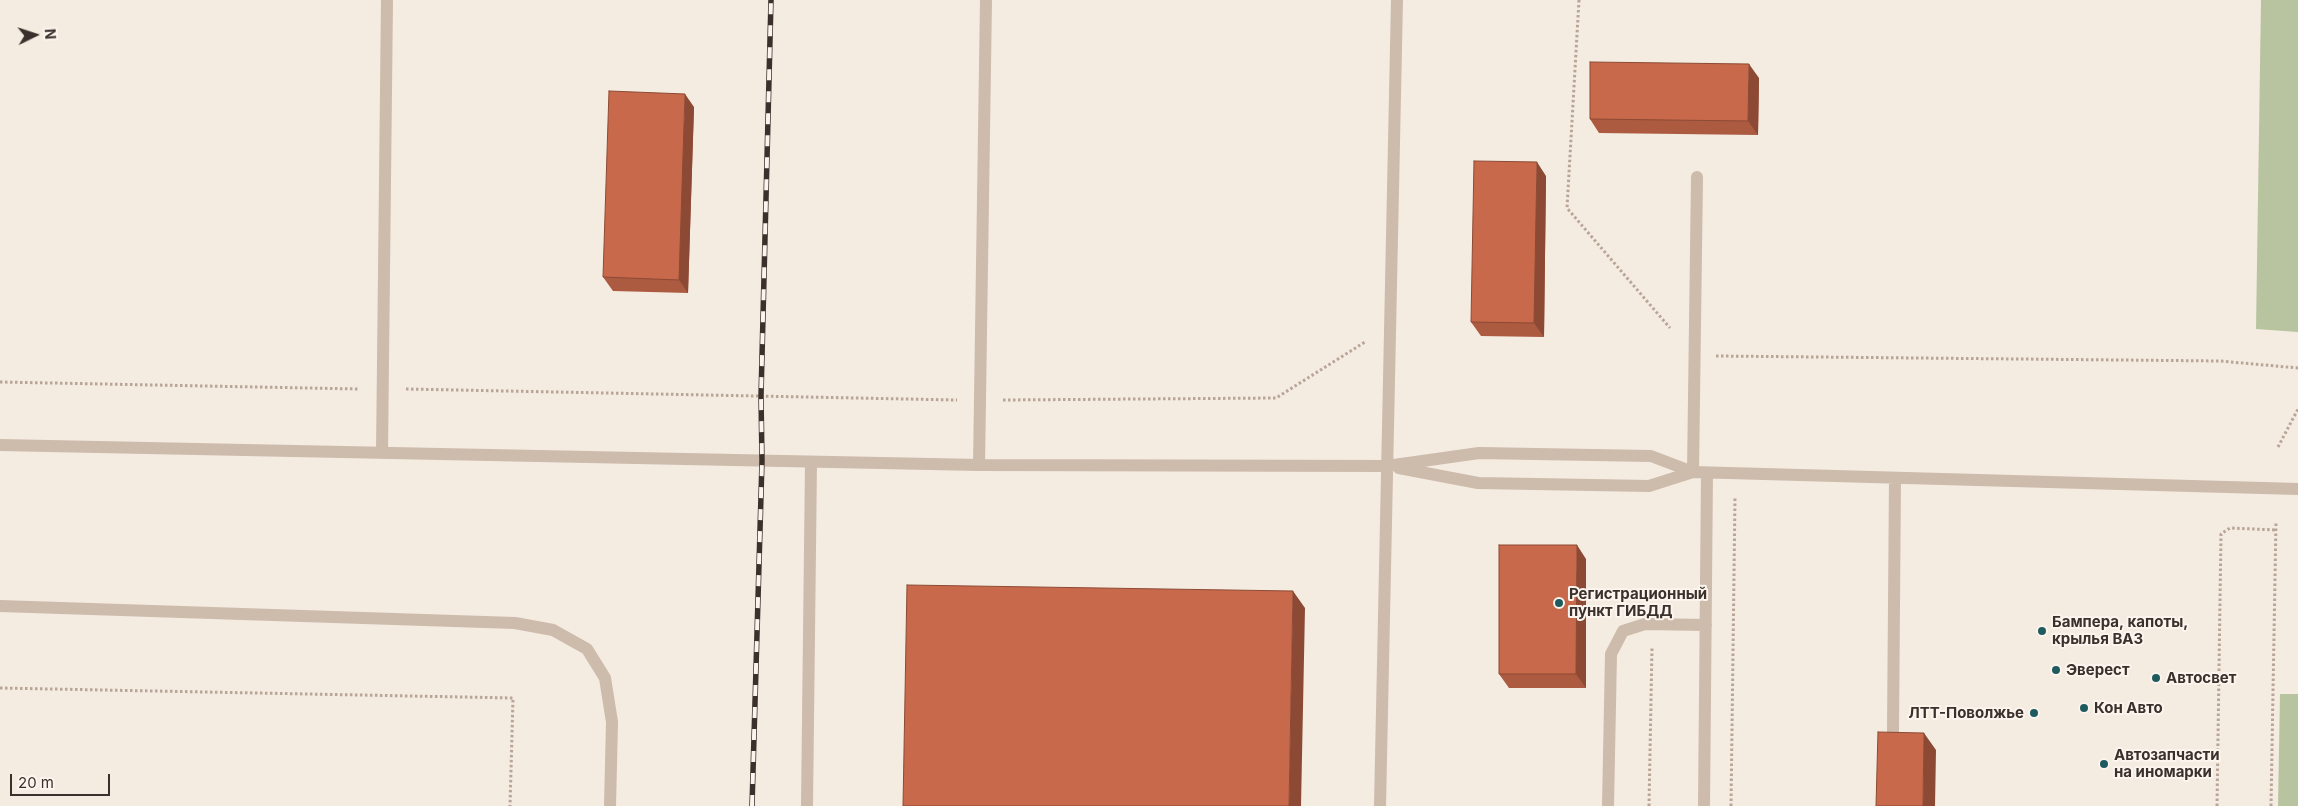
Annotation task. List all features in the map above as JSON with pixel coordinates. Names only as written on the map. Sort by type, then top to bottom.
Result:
[{"type":"lane","points":[[382,453],[386,0]]},
{"type":"lane","points":[[980,465],[986,0]]},
{"type":"lane","points":[[1380,806],[1396,0]]},
{"type":"lane","points":[[1693,472],[1697,177]]},
{"type":"lane","points":[[0,445],[980,465],[1387,466],[1479,453],[1651,456],[1693,472],[1707,473],[2298,489]]},
{"type":"lane","points":[[807,806],[811,462]]},
{"type":"lane","points":[[1387,466],[1488,483],[1649,486],[1693,472]]},
{"type":"lane","points":[[1704,806],[1707,473]]},
{"type":"lane","points":[[1893,732],[1894,478]]},
{"type":"lane","points":[[0,606],[515,623],[553,630],[587,649],[605,678],[612,722],[610,806]]},
{"type":"lane","points":[[1608,806],[1611,654],[1624,631],[1645,624],[1706,625]]},
{"type":"path","points":[[1579,0],[1567,208],[1695,356],[2220,361],[2298,368]]},
{"type":"path","points":[[0,382],[980,400],[1276,398],[1389,327]]},
{"type":"path","points":[[2278,447],[2298,409]]},
{"type":"path","points":[[1731,806],[1736,474]]},
{"type":"path","points":[[2271,806],[2276,521]]},
{"type":"path","points":[[2217,806],[2221,534],[2230,528],[2276,530]]},
{"type":"path","points":[[1649,806],[1653,624]]},
{"type":"path","points":[[0,688],[513,698],[510,806]]},
{"type":"green space","points":[[2261,0],[2298,0],[2298,332],[2256,329]]},
{"type":"green space","points":[[2280,694],[2298,694],[2298,806],[2278,806]]},
{"type":"building","points":[[1590,62],[1749,64],[1748,121],[1590,119]]},
{"type":"building","points":[[609,91],[685,94],[679,280],[603,277]]},
{"type":"building","points":[[1474,161],[1537,162],[1534,323],[1471,322]]},
{"type":"building","points":[[1499,545],[1577,545],[1576,674],[1499,674]]},
{"type":"building","points":[[907,585],[1293,591],[1289,806],[903,806]]},
{"type":"building","points":[[1878,732],[1924,733],[1923,806],[1876,806]]},
{"type":"railway","points":[[752,806],[762,461],[761,396],[771,0]]},
{"type":"place","name":"Регистрационный пункт ГИБДД","points":[[1559,603]]},
{"type":"place","name":"Бампера, капоты, крылья ВАЗ","points":[[2042,631]]},
{"type":"place","name":"Эверест","points":[[2056,670]]},
{"type":"place","name":"Автосвет","points":[[2156,678]]},
{"type":"place","name":"Кон Авто","points":[[2084,708]]},
{"type":"place","name":"ЛТТ-Поволжье","points":[[2034,713]]},
{"type":"place","name":"Автозапчасти на иномарки","points":[[2104,764]]}]
